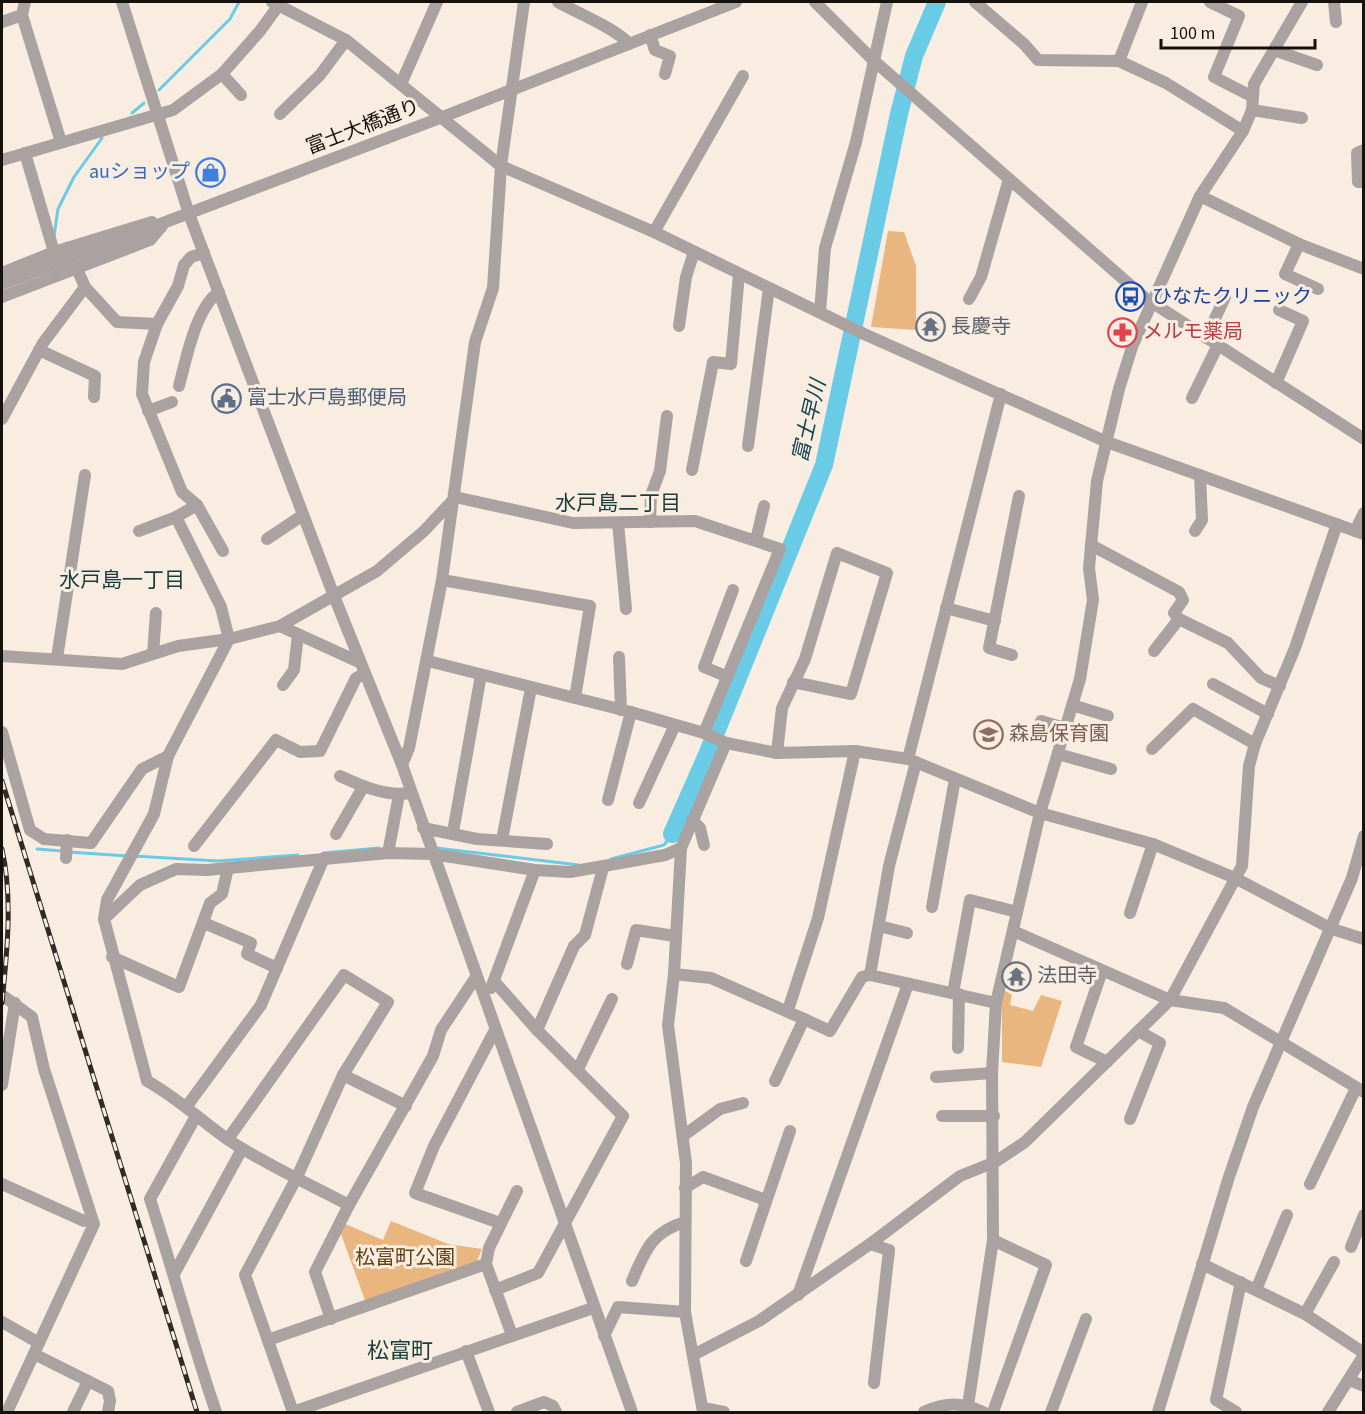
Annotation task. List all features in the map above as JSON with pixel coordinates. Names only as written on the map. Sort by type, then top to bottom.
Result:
[{"type":"street","points":[[25,2],[22,15],[61,142]]},
{"type":"street","points":[[122,2],[189,214],[334,596],[402,765],[405,794],[423,828],[632,1413]]},
{"type":"street","points":[[2,160],[172,110],[222,74],[277,2],[346,40],[501,166],[654,232],[864,334],[1107,442],[1359,532],[1364,513]]},
{"type":"street","points":[[401,84],[437,2]]},
{"type":"street","points":[[402,765],[409,748],[428,661],[442,580],[475,342],[493,288],[501,166],[524,2]]},
{"type":"street","points":[[558,2],[584,18],[622,35],[628,44]]},
{"type":"street","name":"富士大橋通り","points":[[3,292],[165,222],[440,118],[736,2]]},
{"type":"street","points":[[815,2],[915,98],[1152,303],[1364,439]]},
{"type":"street","points":[[820,312],[825,249],[856,142],[872,59],[887,2]]},
{"type":"street","points":[[975,2],[1024,44],[1038,60],[1119,61],[1166,83],[1243,130]]},
{"type":"street","points":[[1119,61],[1142,2]]},
{"type":"street","points":[[1210,2],[1239,16],[1214,77],[1252,104],[1302,118]]},
{"type":"street","points":[[968,1409],[993,1240],[995,1162],[992,1073],[996,1003],[1040,813],[1080,679],[1093,600],[1089,568],[1097,481],[1129,358],[1152,303],[1200,196],[1243,130],[1252,104],[1254,84],[1302,2]]},
{"type":"street","points":[[1334,2],[1336,22]]},
{"type":"street","points":[[2,21],[22,15]]},
{"type":"street","points":[[650,35],[655,50],[670,56],[665,74]]},
{"type":"street","points":[[280,114],[320,75],[346,40]]},
{"type":"street","points":[[1274,50],[1317,65]]},
{"type":"street","points":[[222,74],[241,95]]},
{"type":"street","points":[[654,232],[743,76]]},
{"type":"street","points":[[1364,150],[1357,153],[1358,182],[1364,182]]},
{"type":"street","points":[[25,153],[54,252]]},
{"type":"street","points":[[969,299],[981,277],[1009,179]]},
{"type":"street","points":[[1200,196],[1299,244],[1364,269]]},
{"type":"street","points":[[2,273],[54,252],[147,222],[165,222]]},
{"type":"street","points":[[3,292],[77,269],[150,240],[165,222]]},
{"type":"street","points":[[1299,244],[1285,274],[1318,289]]},
{"type":"street","points":[[679,326],[686,277],[694,252]]},
{"type":"street","points":[[204,253],[191,257],[184,265],[178,286],[157,324],[144,362],[142,394],[182,492],[197,505],[223,551]]},
{"type":"street","points":[[77,269],[85,287],[117,322],[157,324]]},
{"type":"street","points":[[692,470],[712,362],[731,364],[739,274]]},
{"type":"street","points":[[2,419],[39,350],[85,287]]},
{"type":"street","points":[[748,446],[769,288]]},
{"type":"street","points":[[179,386],[192,339],[209,298],[219,292]]},
{"type":"street","points":[[1206,338],[1226,297]]},
{"type":"street","points":[[1276,383],[1302,321],[1279,310]]},
{"type":"street","points":[[1192,398],[1218,345]]},
{"type":"street","points":[[39,350],[95,376],[94,397]]},
{"type":"street","points":[[870,975],[889,866],[946,608],[1001,394]]},
{"type":"street","points":[[148,411],[172,402]]},
{"type":"street","points":[[650,522],[651,495],[660,471],[667,416]]},
{"type":"street","points":[[57,658],[85,475]]},
{"type":"street","points":[[1195,531],[1202,520],[1200,475]]},
{"type":"street","points":[[1012,655],[989,648],[1019,496]]},
{"type":"street","points":[[455,497],[573,523],[695,521],[780,549],[704,733]]},
{"type":"street","points":[[2,656],[122,664],[178,646],[229,639],[280,626],[377,571],[424,531],[455,497]]},
{"type":"street","points":[[139,531],[176,518],[197,505]]},
{"type":"street","points":[[756,540],[764,506]]},
{"type":"street","points":[[267,539],[303,514]]},
{"type":"street","points":[[176,518],[221,607],[229,639],[168,756],[154,814],[130,854],[107,900],[104,919],[112,957],[147,1081],[242,1149],[349,1205]]},
{"type":"street","points":[[618,523],[626,609]]},
{"type":"street","points":[[693,1355],[759,1322],[870,1244],[960,1176],[995,1162],[1025,1142],[1170,1000],[1242,866],[1250,766],[1255,744],[1280,686],[1337,525]]},
{"type":"street","points":[[1091,545],[1179,592],[1183,600],[1174,613],[1179,619],[1228,643],[1262,678],[1280,686]]},
{"type":"street","points":[[777,753],[782,708],[793,682],[805,659],[837,553],[887,573],[851,694],[793,682]]},
{"type":"street","points":[[442,580],[590,606],[575,698]]},
{"type":"street","points":[[728,677],[704,667],[734,590]]},
{"type":"street","points":[[946,608],[995,621]]},
{"type":"street","points":[[153,654],[156,613]]},
{"type":"street","points":[[1154,651],[1179,619]]},
{"type":"street","points":[[280,626],[362,668]]},
{"type":"street","points":[[283,685],[294,670],[298,634]]},
{"type":"street","points":[[608,800],[626,711],[620,657]]},
{"type":"street","points":[[428,661],[626,711],[704,733],[726,743],[777,753],[855,751],[912,761],[1040,813],[1152,844],[1236,878],[1332,929],[1364,939]]},
{"type":"street","points":[[194,846],[276,740],[300,752],[320,751],[362,668]]},
{"type":"street","points":[[453,832],[481,675]]},
{"type":"street","points":[[1213,684],[1268,714]]},
{"type":"street","points":[[502,840],[531,688]]},
{"type":"street","points":[[1072,705],[1108,716]]},
{"type":"street","points":[[1152,749],[1193,709],[1255,744]]},
{"type":"street","points":[[1041,721],[1065,728]]},
{"type":"street","points":[[639,803],[675,725]]},
{"type":"street","points":[[2,732],[30,830],[44,840],[66,850],[91,843],[142,769],[168,756]]},
{"type":"street","points":[[724,1413],[703,1410],[685,1312],[686,1188],[683,1136],[674,1089],[668,1025],[674,974],[681,848],[726,743]]},
{"type":"street","points":[[788,1010],[818,918],[855,751]]},
{"type":"street","points":[[1058,754],[1111,769]]},
{"type":"street","points":[[340,776],[363,787],[405,794]]},
{"type":"street","points":[[932,907],[955,780]]},
{"type":"street","points":[[336,834],[363,787]]},
{"type":"street","points":[[389,847],[405,794]]},
{"type":"street","points":[[693,820],[700,828],[704,845]]},
{"type":"street","points":[[423,828],[453,832],[477,839],[547,844]]},
{"type":"street","points":[[1158,1413],[1227,1180],[1279,1043],[1332,929],[1360,858],[1364,836]]},
{"type":"street","points":[[1130,913],[1152,844]]},
{"type":"street","points":[[104,919],[140,885],[176,869],[228,868],[324,858],[389,847],[430,848],[535,870],[570,872],[603,868],[665,855],[681,848]]},
{"type":"street","points":[[216,1413],[190,1335],[174,1274],[150,1199],[192,1111],[261,1005],[324,858]]},
{"type":"street","points":[[112,957],[179,987],[210,903],[222,894],[228,868]]},
{"type":"street","points":[[537,1030],[574,946],[585,935],[603,868]]},
{"type":"street","points":[[486,1003],[535,870]]},
{"type":"street","points":[[958,1048],[956,994],[970,900],[1017,912]]},
{"type":"street","points":[[204,922],[251,943],[247,954],[277,968]]},
{"type":"street","points":[[879,926],[907,933]]},
{"type":"street","points":[[627,964],[636,930],[675,936]]},
{"type":"street","points":[[1013,931],[1170,1000],[1224,1008],[1360,1090],[1310,1184]]},
{"type":"street","points":[[1102,971],[1076,1047],[1107,1062]]},
{"type":"street","points":[[674,974],[711,978],[788,1010],[830,1031],[862,977],[870,975],[996,1003]]},
{"type":"street","points":[[228,1139],[344,975],[388,1002],[343,1075],[297,1177],[245,1275],[293,1413],[593,1308]]},
{"type":"street","points":[[331,1319],[315,1272],[349,1205],[433,1056],[441,1030],[477,977]]},
{"type":"street","points":[[494,981],[537,1030],[623,1116],[538,1273],[495,1290]]},
{"type":"street","points":[[798,1295],[908,984]]},
{"type":"street","points":[[2,995],[32,1017],[44,1069],[94,1224],[7,1413]]},
{"type":"street","points":[[578,1069],[612,999]]},
{"type":"street","points":[[2,1085],[15,1003]]},
{"type":"street","points":[[775,1081],[804,1019]]},
{"type":"street","points":[[495,1030],[434,1146],[415,1193],[500,1223]]},
{"type":"street","points":[[1130,1119],[1160,1043],[1138,1031]]},
{"type":"street","points":[[936,1077],[992,1073]]},
{"type":"street","points":[[343,1075],[406,1106]]},
{"type":"street","points":[[683,1136],[720,1109],[743,1103]]},
{"type":"street","points":[[942,1116],[994,1116]]},
{"type":"street","points":[[746,1262],[790,1131]]},
{"type":"street","points":[[174,1274],[242,1149]]},
{"type":"street","points":[[686,1188],[703,1177],[766,1200]]},
{"type":"street","points":[[2,1184],[84,1221]]},
{"type":"street","points":[[512,1335],[486,1264],[489,1248],[517,1191]]},
{"type":"street","points":[[1256,1290],[1287,1215]]},
{"type":"street","points":[[1352,1247],[1364,1215]]},
{"type":"street","points":[[632,1281],[648,1243],[672,1226],[685,1222]]},
{"type":"street","points":[[993,1240],[1046,1265],[993,1413]]},
{"type":"street","points":[[870,1244],[889,1250],[874,1383]]},
{"type":"street","points":[[1305,1314],[1334,1262]]},
{"type":"street","points":[[268,1340],[486,1264]]},
{"type":"street","points":[[1202,1264],[1305,1314],[1364,1354],[1328,1413]]},
{"type":"street","points":[[1236,1413],[1216,1400],[1241,1282]]},
{"type":"street","points":[[604,1336],[618,1307],[685,1312]]},
{"type":"street","points":[[1051,1413],[1086,1319]]},
{"type":"street","points":[[2,1322],[36,1348],[108,1391],[110,1401],[108,1413]]},
{"type":"street","points":[[466,1351],[489,1413]]},
{"type":"street","points":[[1349,1380],[1364,1386]]},
{"type":"street","points":[[73,1413],[88,1381]]},
{"type":"street","points":[[517,1413],[544,1402],[553,1406],[556,1413]]},
{"type":"street","points":[[924,1413],[951,1402],[983,1413]]},
{"type":"green space","points":[[888,231],[904,232],[916,266],[916,330],[871,327]]},
{"type":"green space","points":[[1002,989],[1012,995],[1010,1005],[1033,1011],[1041,995],[1062,1001],[1041,1067],[1002,1062]]},
{"type":"green space","name":"松富町公園","points":[[391,1221],[448,1244],[482,1249],[476,1263],[366,1303],[341,1234],[345,1224],[383,1240]]},
{"type":"waterway","points":[[159,90],[230,19],[239,2]]},
{"type":"waterway","name":"富士早川","points":[[672,834],[706,757],[824,465],[899,114],[914,56],[937,2]]},
{"type":"waterway","points":[[132,113],[144,103]]},
{"type":"waterway","points":[[54,236],[58,209],[74,177],[102,138]]},
{"type":"waterway","points":[[611,859],[664,845],[672,834]]},
{"type":"waterway","points":[[323,853],[379,848]]},
{"type":"waterway","points":[[436,848],[579,865]]},
{"type":"waterway","points":[[37,849],[62,851]]},
{"type":"waterway","points":[[68,852],[128,856]]},
{"type":"waterway","points":[[134,856],[218,861],[298,855]]},
{"type":"railway","points":[[2,781],[197,1412]]},
{"type":"railway","points":[[2,849],[8,906],[2,1003]]},
{"type":"place","name":"auショップ","points":[[211,172]]},
{"type":"place","name":"ひなたクリニック","points":[[1131,297]]},
{"type":"place","name":"長慶寺","points":[[930,327]]},
{"type":"place","name":"メルモ薬局","points":[[1122,332]]},
{"type":"place","name":"富士水戸島郵便局","points":[[226,398]]},
{"type":"place","name":"森島保育園","points":[[988,734]]},
{"type":"place","name":"法田寺","points":[[1016,976]]},
{"type":"district","name":"水戸島二丁目","points":[[618,503]]},
{"type":"district","name":"水戸島一丁目","points":[[122,580]]},
{"type":"district","name":"松富町","points":[[400,1351]]}]
